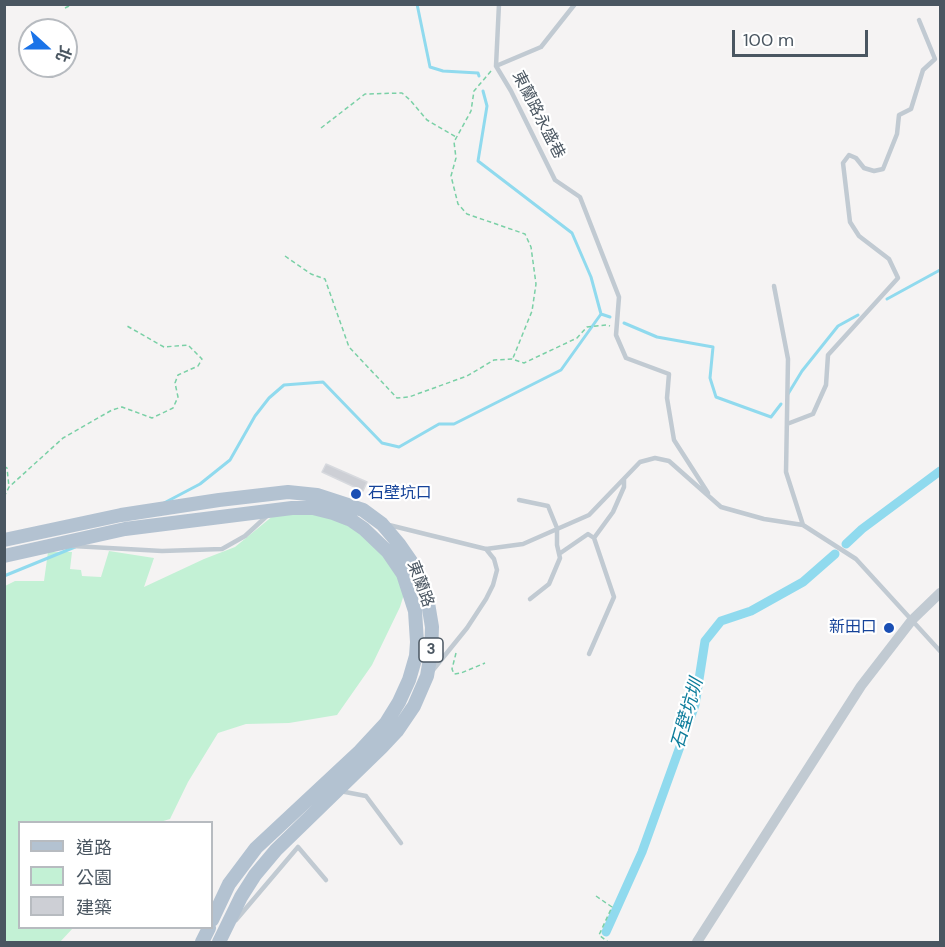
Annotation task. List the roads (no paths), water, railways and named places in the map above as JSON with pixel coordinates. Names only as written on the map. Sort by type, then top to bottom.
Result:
[{"type":"main road","name":"東蘭路","points":[[4,540],[162,508],[288,492],[317,495],[363,510],[382,524],[417,570],[427,597],[432,627],[427,676],[414,706],[397,730],[276,850],[255,875],[240,897],[220,940]]},
{"type":"main road","name":"東蘭路","points":[[4,556],[121,530],[275,510],[313,508],[351,520],[364,529],[388,552],[403,574],[416,623],[416,656],[409,680],[386,723],[360,751],[256,848],[229,884],[213,918]]},
{"type":"street","points":[[697,942],[861,686],[912,620],[940,593]]},
{"type":"lane","name":"東蘭路永盛巷","points":[[499,4],[496,66],[555,180],[580,197],[620,297],[616,335],[626,358],[669,374],[667,399],[674,440],[711,498]]},
{"type":"lane","points":[[496,66],[541,47],[575,4]]},
{"type":"lane","points":[[787,424],[813,414],[826,385],[828,355],[898,278],[889,259],[859,236],[850,222],[843,163],[849,155],[856,158],[864,168],[874,171],[883,169],[897,134],[899,115],[911,109],[923,70],[935,58],[919,20]]},
{"type":"lane","points":[[774,286],[788,359],[786,472],[803,525]]},
{"type":"lane","points":[[364,529],[382,524],[486,549],[524,544],[589,515],[640,462],[655,458],[669,461],[721,507],[764,519],[803,525],[856,559],[881,583],[940,651]]},
{"type":"lane","points":[[594,538],[614,512],[624,487],[624,479]]},
{"type":"lane","points":[[519,500],[548,506],[557,528],[560,558],[549,584],[530,599]]},
{"type":"lane","points":[[53,545],[162,551],[222,549],[245,536],[275,510]]},
{"type":"lane","points":[[559,554],[588,534],[594,538],[614,597],[589,654]]},
{"type":"lane","name":"東蘭路","points":[[427,676],[467,628],[493,585],[497,570],[494,560],[486,549]]},
{"type":"lane","points":[[337,790],[366,796],[401,843]]},
{"type":"lane","points":[[220,940],[298,847],[326,880]]},
{"type":"waterway","points":[[417,4],[430,67],[443,71],[478,73],[479,76]]},
{"type":"waterway","points":[[483,91],[487,106],[478,161],[572,233],[591,277],[601,314],[610,317]]},
{"type":"waterway","points":[[887,299],[940,270]]},
{"type":"waterway","points":[[164,503],[200,484],[230,460],[255,416],[269,398],[284,385],[323,382],[382,443],[399,447],[439,424],[454,424],[561,370],[601,314]]},
{"type":"waterway","points":[[788,394],[802,371],[838,326],[858,315]]},
{"type":"waterway","points":[[624,323],[657,337],[713,347],[710,378],[716,397],[771,417],[781,404]]},
{"type":"waterway","name":"石壁坑圳","points":[[846,544],[862,529],[940,471]]},
{"type":"waterway","points":[[4,576],[75,547]]},
{"type":"waterway","name":"石壁坑圳","points":[[606,932],[642,852],[695,705],[705,641],[721,621],[751,611],[803,582],[835,554]]},
{"type":"place","name":"石壁坑口","points":[[356,494]]},
{"type":"place","name":"新田口","points":[[889,628]]}]
